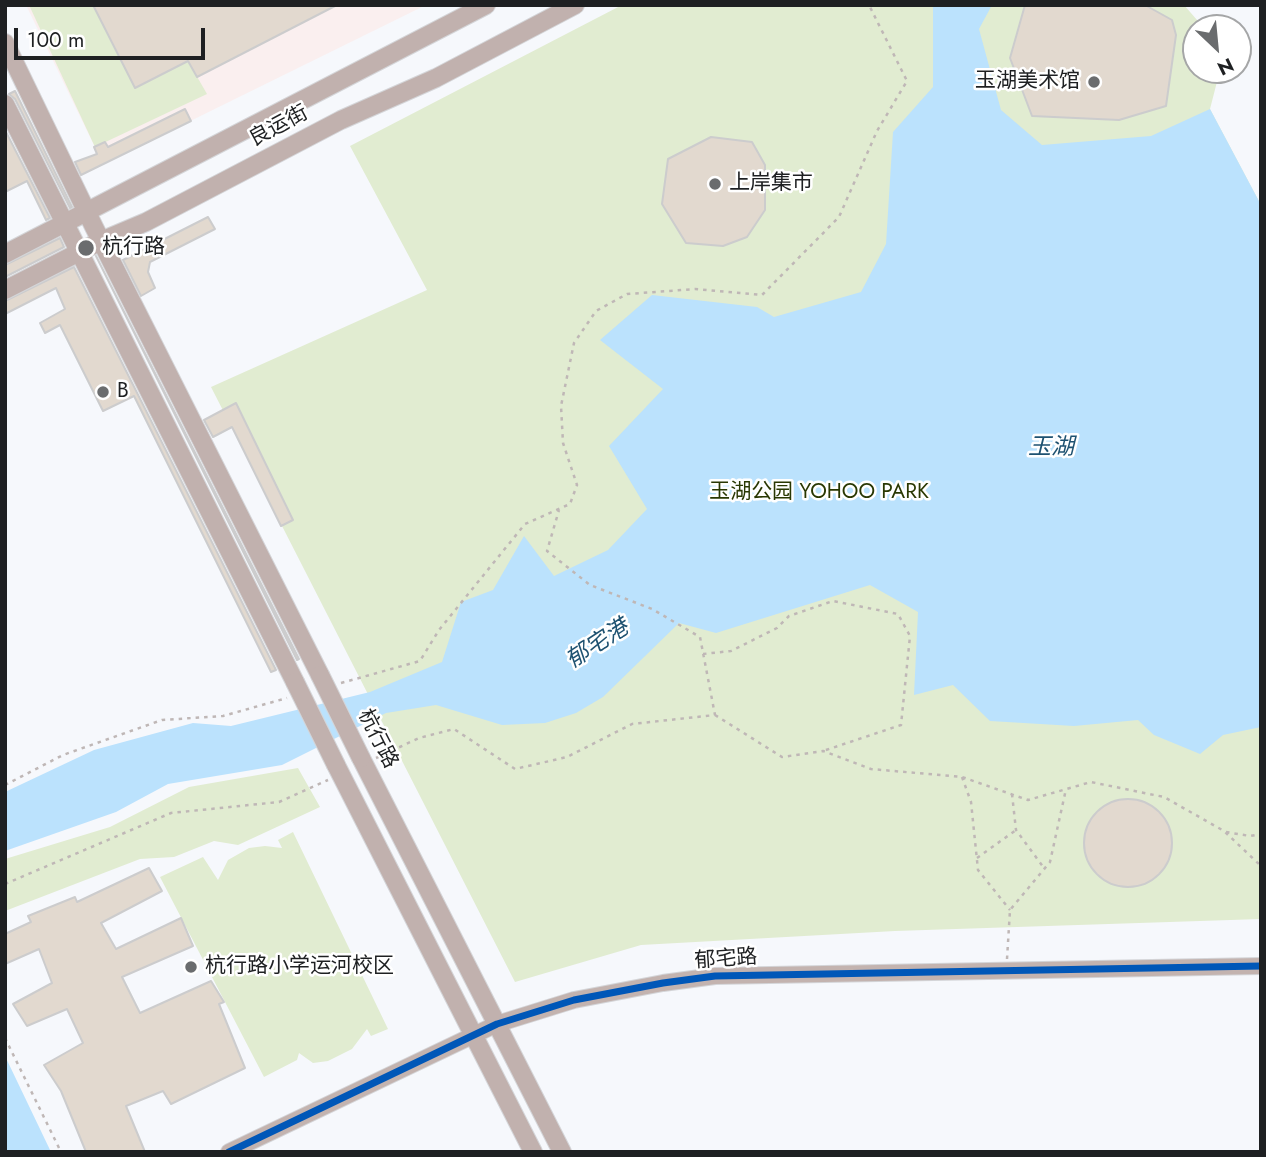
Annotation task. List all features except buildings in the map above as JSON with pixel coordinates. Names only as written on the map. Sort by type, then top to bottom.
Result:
[{"type":"main road","name":"良运街","points":[[5,254],[87,214],[486,5]]},
{"type":"main road","name":"良运街","points":[[5,290],[101,241],[146,222],[341,120],[436,78],[575,5]]},
{"type":"main road","name":"杭行路","points":[[5,43],[87,214],[562,1152]]},
{"type":"main road","points":[[5,104],[292,690],[339,769],[533,1152]]},
{"type":"street","name":"郁宅路","points":[[229,1152],[472,1035],[497,1024],[574,1000],[715,976],[1007,968],[1261,966]]},
{"type":"path","points":[[341,683],[420,661],[439,630],[525,524],[570,504],[577,485],[563,443],[561,405],[573,343],[596,312],[627,294],[695,289],[762,295],[839,217],[877,131],[907,81],[869,5]]},
{"type":"path","points":[[559,509],[547,551],[590,585],[652,609],[700,637],[715,715]]},
{"type":"path","points":[[363,761],[419,738],[454,729],[515,769],[567,757],[632,724],[715,715],[782,757],[823,751],[901,725],[910,636],[898,614],[833,601],[789,616],[777,628],[731,651],[703,653]]},
{"type":"path","points":[[5,785],[63,755],[162,720],[223,716],[292,690]]},
{"type":"path","points":[[823,751],[871,769],[962,777],[1028,800],[1091,782],[1164,797],[1224,831],[1261,866]]},
{"type":"path","points":[[5,884],[79,855],[171,813],[279,802],[339,769]]},
{"type":"path","points":[[962,777],[971,802],[978,870],[1010,910]]},
{"type":"path","points":[[1007,968],[1010,910],[1050,862],[1066,789]]},
{"type":"path","points":[[1012,794],[1016,830],[1044,868]]},
{"type":"path","points":[[977,858],[1016,830]]},
{"type":"path","points":[[1224,831],[1250,836],[1261,834]]},
{"type":"path","points":[[5,1038],[61,1152]]},
{"type":"shaded area","points":[[26,5],[426,5],[103,164]]},
{"type":"green space","points":[[29,5],[93,5],[188,61],[207,94],[95,147]]},
{"type":"green space","name":"玉湖公园 YOHOO PARK","points":[[622,5],[1184,5],[1192,14],[1182,14],[1182,84],[1216,84],[1210,109],[1261,205],[1261,919],[895,931],[641,945],[515,982],[211,387],[427,290],[350,146]]},
{"type":"green space","points":[[298,768],[320,807],[238,845],[214,841],[174,857],[140,859],[5,911],[5,859],[110,827],[189,787]]},
{"type":"green space","points":[[293,832],[388,1029],[371,1036],[367,1029],[352,1049],[328,1061],[313,1063],[299,1053],[297,1060],[264,1077],[160,877],[203,857],[218,880],[228,860],[249,848],[282,848],[278,840]]},
{"type":"water","name":"玉湖","points":[[933,5],[992,5],[979,29],[1001,110],[1042,145],[1151,136],[1210,109],[1261,205],[1261,727],[1223,735],[1200,754],[1154,735],[1138,720],[1074,726],[990,721],[953,685],[914,695],[918,612],[870,585],[716,633],[679,623],[603,697],[576,713],[545,723],[502,725],[436,705],[386,713],[282,765],[168,784],[116,812],[5,851],[5,792],[94,750],[193,723],[231,726],[370,692],[442,662],[461,602],[493,590],[524,536],[554,576],[608,550],[647,509],[609,446],[663,389],[600,340],[652,295],[757,307],[774,317],[861,292],[886,244],[893,132],[933,87]]},
{"type":"water","points":[[5,1056],[51,1152],[5,1152]]},
{"type":"cycle path","points":[[229,1152],[497,1024],[574,1000],[663,983],[715,976],[1261,966]]},
{"type":"place","name":"玉湖美术馆","points":[[1094,82]]},
{"type":"place","name":"上岸集市","points":[[715,184]]},
{"type":"place","name":"杭行路","points":[[86,248]]},
{"type":"place","name":"B","points":[[103,392]]},
{"type":"place","name":"杭行路小学运河校区","points":[[191,967]]},
{"type":"water label","name":"郁宅港","points":[[598,645]]}]
